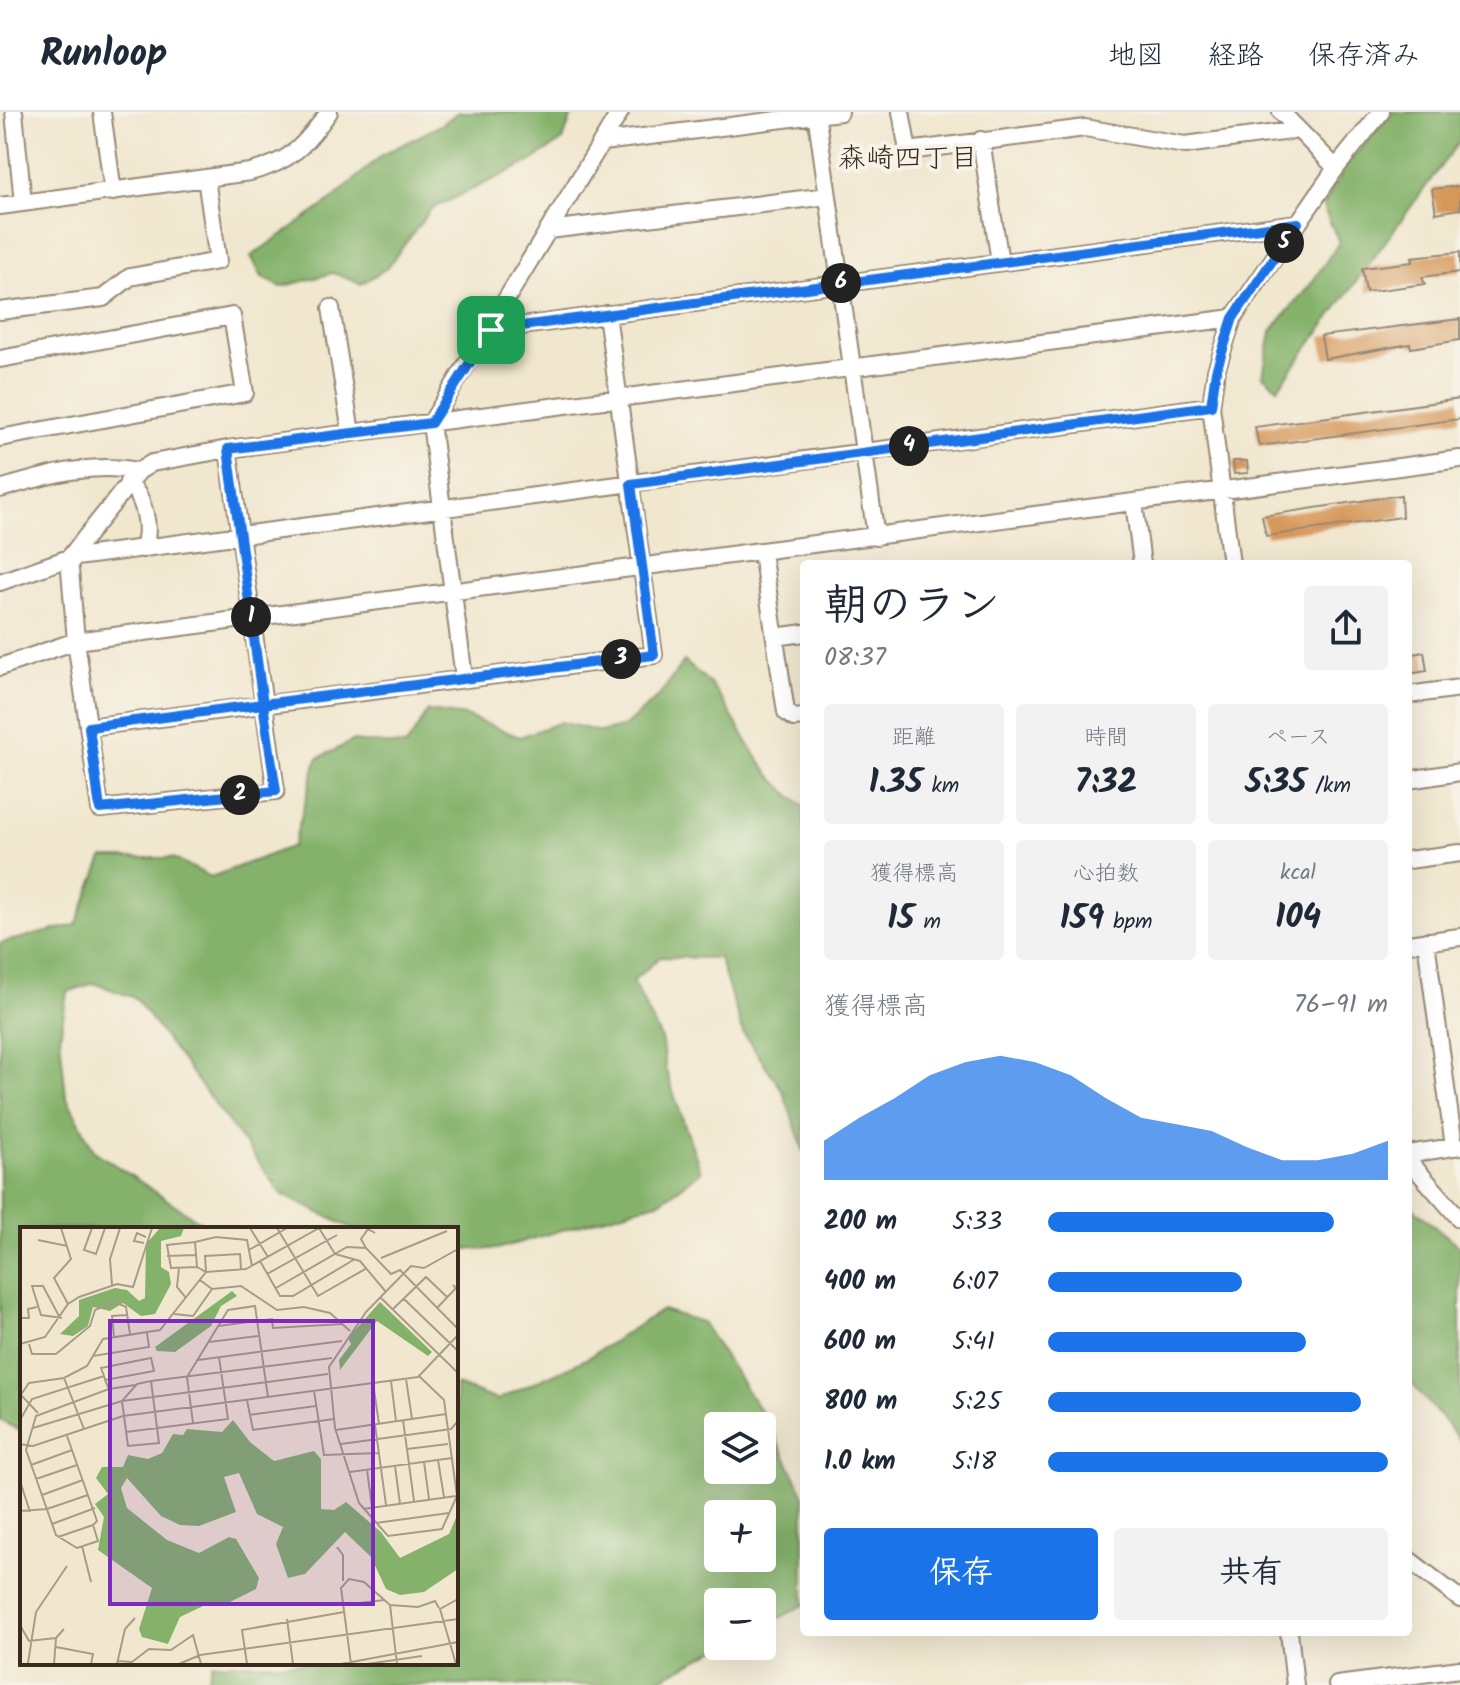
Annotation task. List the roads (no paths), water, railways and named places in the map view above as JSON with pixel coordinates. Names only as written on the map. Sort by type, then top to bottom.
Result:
[{"type":"street","points":[[14,112],[23,203]]},
{"type":"street","points":[[102,112],[113,192]]},
{"type":"street","points":[[0,206],[113,192],[280,165],[311,136],[329,112]]},
{"type":"street","points":[[464,678],[431,423],[491,330],[620,112]]},
{"type":"street","points":[[603,142],[840,112]]},
{"type":"street","points":[[901,112],[908,151],[1085,128],[1185,145],[1298,130]]},
{"type":"street","points":[[1281,112],[1336,168]]},
{"type":"street","points":[[1230,560],[1211,406],[1216,371],[1233,318],[1336,168],[1381,112]]},
{"type":"street","points":[[817,114],[876,537]]},
{"type":"street","points":[[981,140],[1000,262]]},
{"type":"street","points":[[0,311],[103,298],[130,277],[218,261],[206,178]]},
{"type":"street","points":[[549,230],[828,196]]},
{"type":"street","points":[[491,330],[1298,223]]},
{"type":"street","points":[[331,308],[351,433]]},
{"type":"street","points":[[89,727],[654,655],[607,314]]},
{"type":"street","points":[[0,359],[232,316],[245,393],[0,438]]},
{"type":"street","points":[[228,449],[276,791],[100,809],[76,641],[69,558],[133,477],[152,463],[228,449],[1233,318]]},
{"type":"street","points":[[0,582],[69,558],[1211,406]]},
{"type":"street","points":[[0,667],[76,641],[1460,459]]},
{"type":"street","points":[[0,489],[61,471],[108,465],[133,477],[140,494],[147,539],[143,549]]},
{"type":"street","points":[[1134,502],[1141,560]]},
{"type":"street","points":[[762,552],[786,712],[794,718],[800,717]]},
{"type":"street","points":[[775,637],[800,634]]},
{"type":"street","points":[[1412,694],[1460,688]]},
{"type":"street","points":[[1412,779],[1460,772]]},
{"type":"street","points":[[1412,859],[1460,853]]},
{"type":"street","points":[[1412,943],[1460,937]]},
{"type":"street","points":[[1412,1153],[1457,1147],[1426,941]]},
{"type":"street","points":[[1412,1165],[1460,1219]]},
{"type":"street","points":[[1412,1562],[1460,1599]]},
{"type":"street","points":[[1289,1636],[1295,1685]]},
{"type":"street","points":[[1337,1685],[1460,1669]]},
{"type":"district","name":"森崎四丁目","points":[[908,157]]}]
